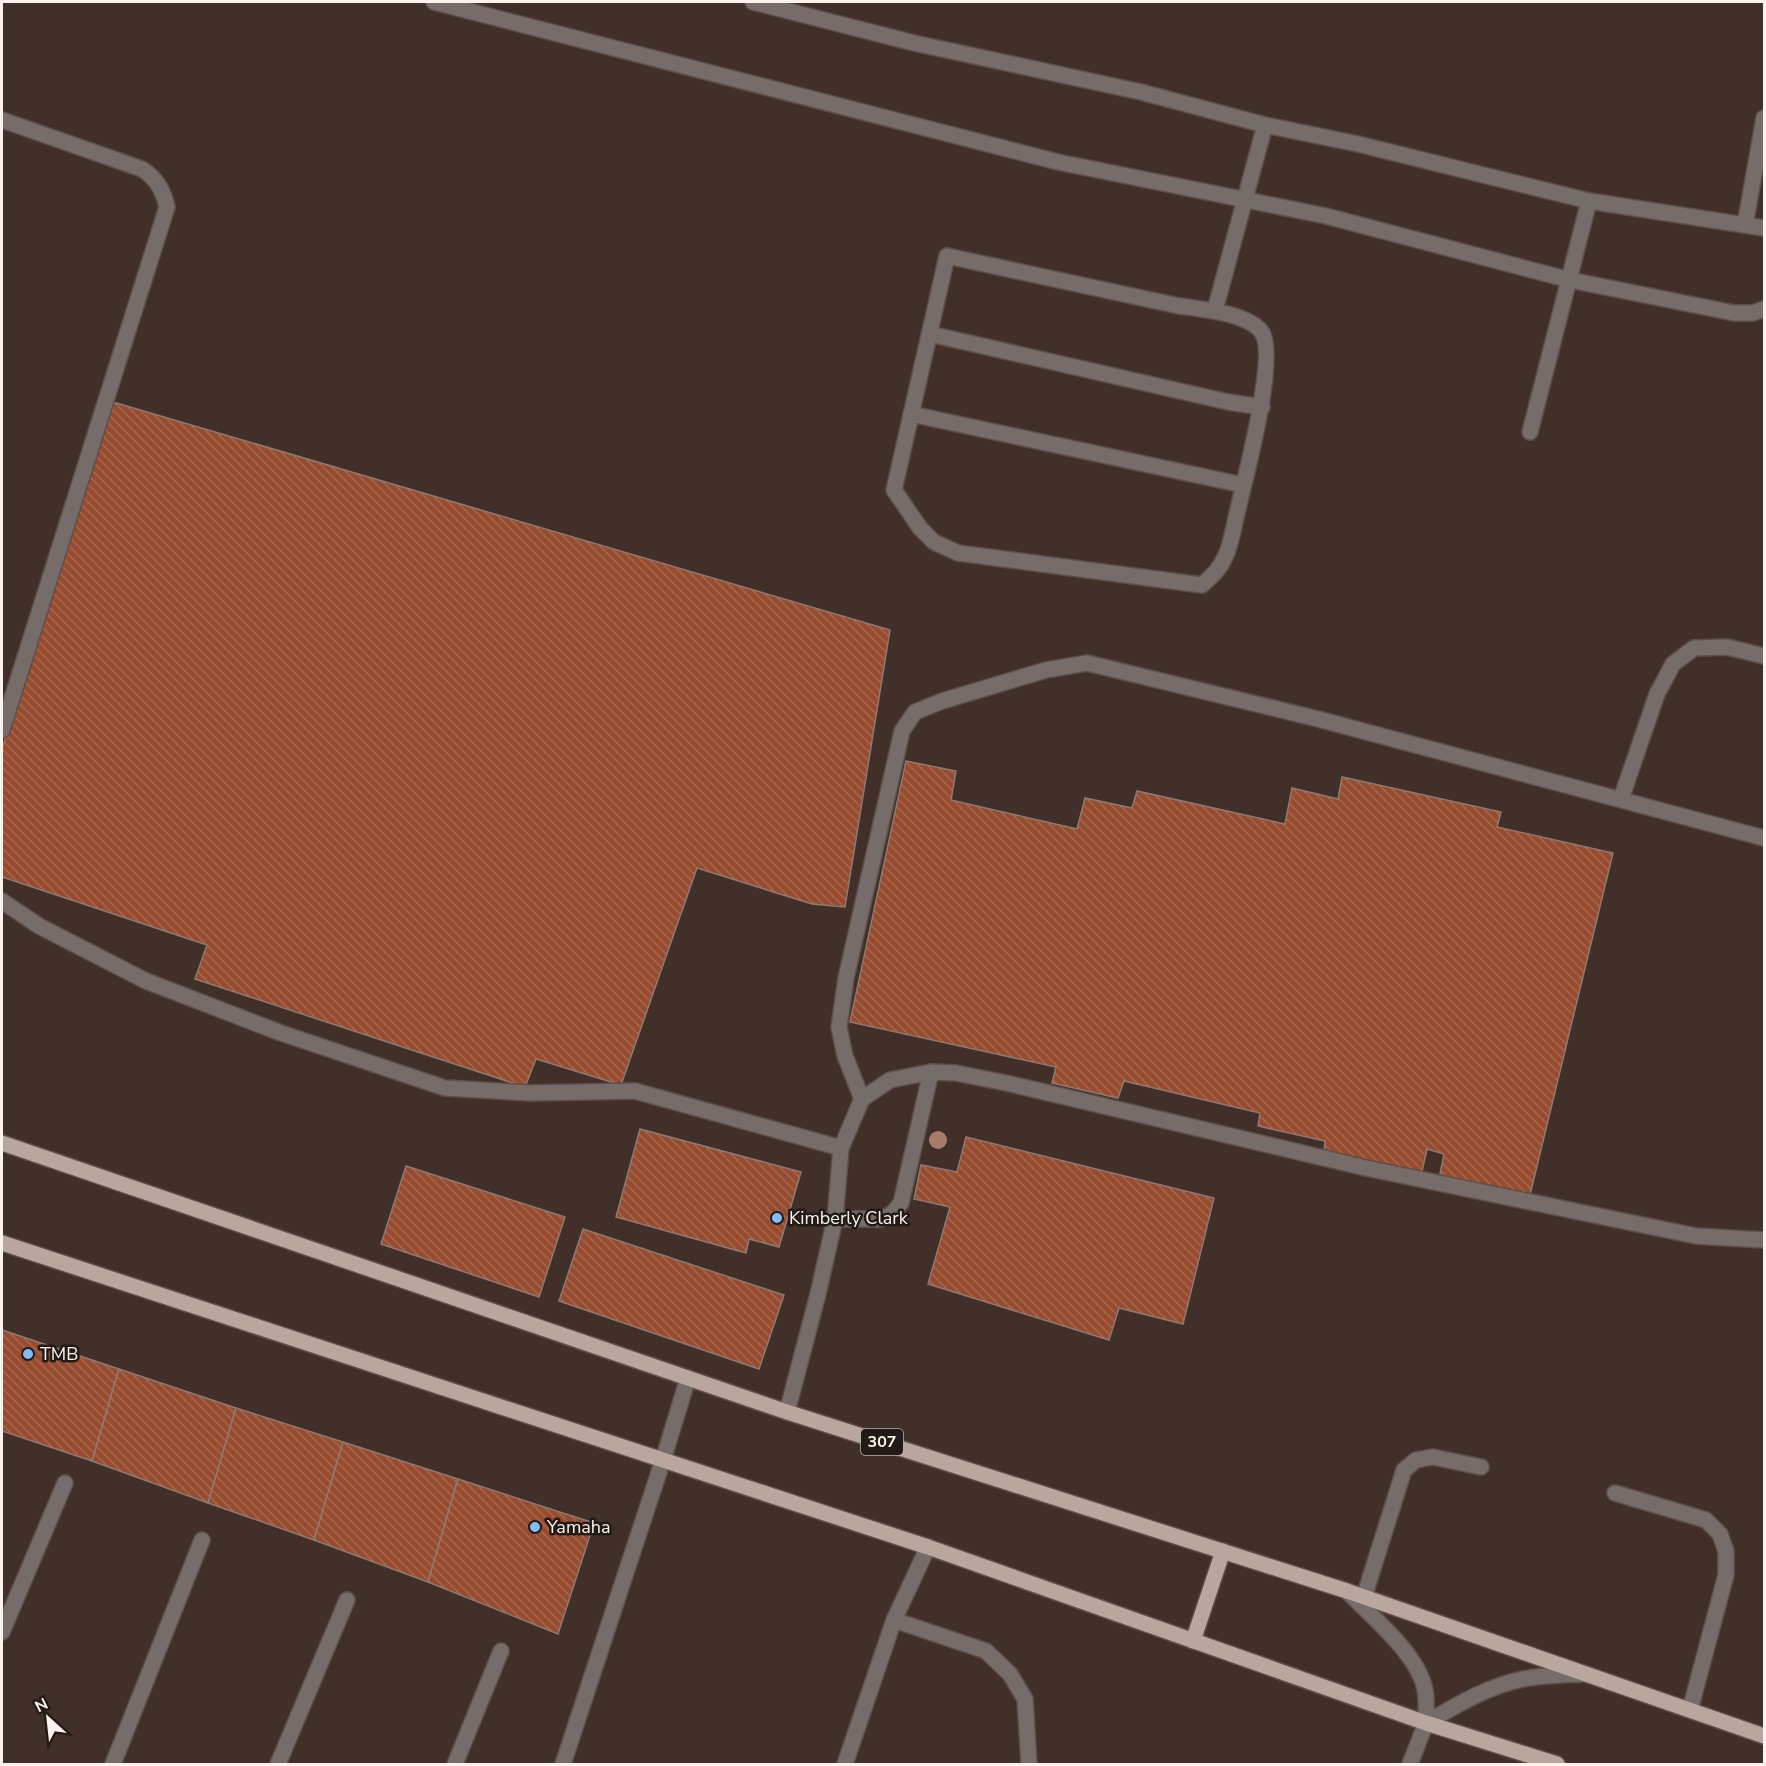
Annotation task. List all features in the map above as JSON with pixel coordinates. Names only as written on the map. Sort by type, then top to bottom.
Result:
[{"type":"main road","name":"307","points":[[2,1143],[787,1412],[1347,1591],[1764,1736]]},
{"type":"main road","points":[[2,1243],[928,1547],[1426,1723],[1557,1764]]},
{"type":"main road","points":[[1193,1641],[1223,1551]]},
{"type":"street","points":[[435,2],[1058,162],[1326,216],[1570,280],[1734,313],[1753,313],[1764,309]]},
{"type":"street","points":[[753,2],[914,43],[1141,92],[1265,125],[1358,144],[1589,201],[1764,228]]},
{"type":"street","points":[[1745,225],[1764,118]]},
{"type":"street","points":[[2,120],[142,170],[153,176],[163,191],[168,207],[2,730]]},
{"type":"street","points":[[1215,310],[1265,125]]},
{"type":"street","points":[[1530,432],[1589,201]]},
{"type":"street","points":[[947,256],[1179,306],[1215,310],[1253,324],[1263,332],[1266,346],[1262,407],[1226,556],[1216,573],[1202,585],[958,553],[934,542],[920,528],[894,490],[930,334],[947,256]]},
{"type":"street","points":[[930,334],[1228,402],[1262,407]]},
{"type":"street","points":[[911,414],[1243,485]]},
{"type":"street","points":[[1621,799],[1657,694],[1673,664],[1694,648],[1727,647],[1764,656]]},
{"type":"street","points":[[862,1099],[845,1056],[839,1027],[846,978],[902,731],[915,712],[933,704],[1046,670],[1087,663],[1329,722],[1764,838]]},
{"type":"street","points":[[2,901],[39,926],[146,981],[281,1033],[445,1088],[530,1093],[635,1091],[841,1148]]},
{"type":"street","points":[[835,1219],[881,1219],[892,1215],[901,1203],[931,1072]]},
{"type":"street","points":[[787,1412],[835,1219],[841,1148],[862,1099],[890,1080],[931,1072],[956,1073],[1011,1084],[1366,1168],[1696,1236],[1764,1240]]},
{"type":"street","points":[[563,1764],[688,1378]]},
{"type":"street","points":[[1364,1597],[1404,1470],[1416,1460],[1432,1457],[1481,1467]]},
{"type":"street","points":[[2,1632],[65,1483]]},
{"type":"street","points":[[1615,1493],[1706,1520],[1720,1534],[1726,1551],[1726,1575],[1690,1710]]},
{"type":"street","points":[[113,1764],[202,1540]]},
{"type":"street","points":[[845,1764],[894,1620],[928,1547]]},
{"type":"street","points":[[1347,1591],[1406,1653],[1419,1670],[1425,1690],[1426,1723],[1410,1764]]},
{"type":"street","points":[[278,1764],[347,1600]]},
{"type":"street","points":[[894,1620],[986,1651],[1010,1674],[1025,1699],[1029,1764]]},
{"type":"street","points":[[455,1764],[501,1651]]},
{"type":"street","points":[[1426,1723],[1492,1688],[1524,1678],[1584,1674]]},
{"type":"building","points":[[113,402],[890,630],[845,907],[812,904],[697,868],[621,1085],[536,1059],[525,1087],[195,979],[207,945],[2,877],[2,749]]},
{"type":"building","points":[[906,761],[956,771],[951,800],[1077,829],[1085,798],[1132,808],[1137,791],[1285,824],[1292,788],[1338,799],[1342,777],[1501,812],[1497,827],[1613,853],[1529,1199],[1439,1179],[1444,1154],[1427,1149],[1421,1176],[1324,1154],[1325,1141],[1258,1126],[1260,1113],[1124,1081],[1118,1098],[1052,1083],[1056,1067],[850,1022]]},
{"type":"building","points":[[640,1129],[801,1172],[779,1247],[749,1239],[746,1253],[616,1217]]},
{"type":"building","points":[[966,1137],[1214,1198],[1183,1324],[1119,1308],[1109,1340],[928,1284],[950,1207],[914,1199],[921,1165],[957,1172]]},
{"type":"building","points":[[406,1166],[565,1217],[539,1297],[381,1244]]},
{"type":"building","points":[[583,1229],[784,1295],[759,1369],[559,1301]]},
{"type":"building","points":[[2,1330],[119,1369],[92,1461],[2,1431]]},
{"type":"building","points":[[119,1369],[236,1408],[208,1503],[92,1461]]},
{"type":"building","points":[[236,1408],[343,1442],[314,1540],[208,1503]]},
{"type":"building","points":[[343,1442],[458,1479],[428,1582],[314,1540]]},
{"type":"building","points":[[458,1479],[594,1523],[558,1634],[428,1582]]},
{"type":"place","name":"Kimberly Clark","points":[[777,1218]]},
{"type":"place","name":"TMB","points":[[28,1354]]},
{"type":"place","name":"Yamaha","points":[[535,1527]]}]
